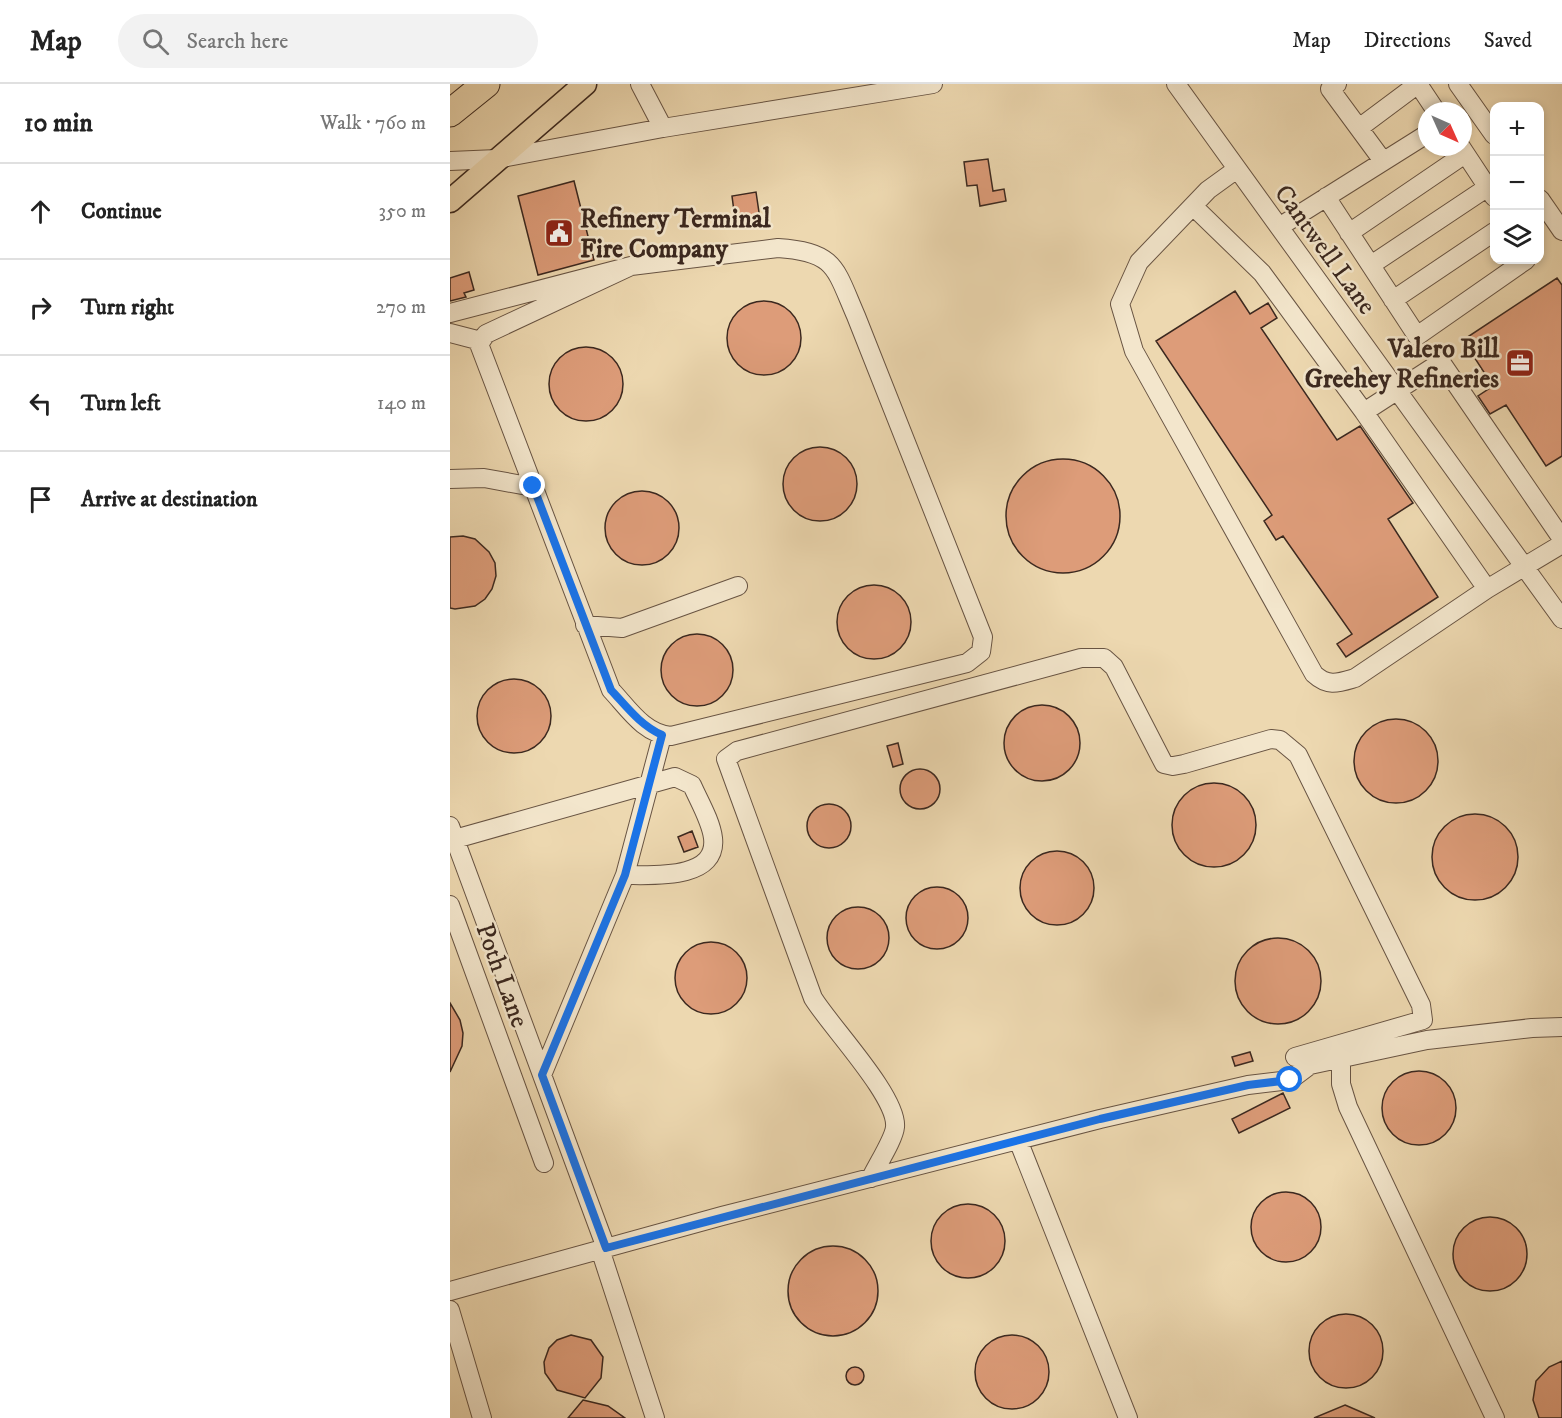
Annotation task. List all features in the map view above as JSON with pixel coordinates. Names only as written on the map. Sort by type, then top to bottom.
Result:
[{"type":"highway","points":[[457,107],[486,84]]},
{"type":"main road","points":[[450,201],[585,84]]},
{"type":"street","points":[[640,84],[663,128]]},
{"type":"street","points":[[450,161],[497,159],[845,92],[933,84]]},
{"type":"street","name":"Cantwell Lane","points":[[1176,84],[1562,619]]},
{"type":"street","points":[[1337,84],[1330,89],[1383,161]]},
{"type":"street","points":[[1359,128],[1418,84],[1430,102]]},
{"type":"street","points":[[1458,84],[1490,129]]},
{"type":"street","points":[[1279,227],[1418,140]]},
{"type":"street","points":[[1349,233],[1455,156]]},
{"type":"street","points":[[1467,156],[1490,190]]},
{"type":"street","points":[[1237,169],[1208,190],[1140,262],[1120,304],[1134,351],[1314,674],[1324,683],[1337,684],[1355,678],[1487,590],[1562,544]]},
{"type":"street","points":[[1371,265],[1490,193]]},
{"type":"street","points":[[1326,197],[1417,336],[1520,264]]},
{"type":"street","points":[[1193,206],[1262,273],[1364,412],[1487,590]]},
{"type":"street","points":[[1544,207],[1562,231]]},
{"type":"street","points":[[1393,300],[1490,235]]},
{"type":"street","points":[[450,313],[631,266],[778,248],[796,249],[827,260],[835,268],[983,636],[981,651],[967,663],[671,736],[650,730],[634,716],[611,690],[479,344],[486,334],[631,266]]},
{"type":"street","points":[[450,333],[481,341]]},
{"type":"street","points":[[1364,412],[1442,362],[1562,539]]},
{"type":"street","points":[[450,479],[484,478],[533,486]]},
{"type":"street","points":[[585,625],[622,628],[738,586]]},
{"type":"street","points":[[871,1178],[895,1127],[891,1110],[863,1062],[825,1018],[813,998],[726,759],[737,751],[1081,658],[1104,658],[1114,668],[1164,764],[1173,766],[1184,764],[1271,739],[1280,741],[1298,755],[1421,1005],[1423,1020],[1295,1057]]},
{"type":"street","points":[[542,1075],[625,875],[647,784],[662,735]]},
{"type":"street","points":[[625,875],[693,869],[705,864],[713,851],[713,837],[692,785],[675,777],[453,832],[603,1248],[655,1418]]},
{"type":"street","name":"Poth Lane","points":[[450,905],[544,1163]]},
{"type":"street","points":[[450,1291],[603,1248],[1018,1140],[1248,1085],[1290,1080],[1310,1065],[1427,1040],[1532,1028],[1562,1027]]},
{"type":"street","points":[[1341,1058],[1341,1083],[1348,1107],[1495,1418]]},
{"type":"street","points":[[1018,1140],[1128,1418]]},
{"type":"street","points":[[450,1310],[482,1418]]},
{"type":"building","points":[[988,159],[993,191],[1004,189],[1006,201],[980,206],[977,185],[967,186],[964,162]]},
{"type":"building","points":[[574,181],[594,260],[538,275],[518,196]]},
{"type":"building","points":[[756,192],[761,226],[749,228],[747,217],[735,219],[732,196]]},
{"type":"building","points":[[469,272],[474,290],[464,293],[466,297],[450,301],[450,278]]},
{"type":"building","name":"Valero Bill Greehey Refineries","points":[[1557,278],[1562,285],[1562,456],[1546,466],[1506,405],[1490,414],[1478,396],[1493,386],[1463,340]]},
{"type":"building","points":[[1235,291],[1250,314],[1268,303],[1277,318],[1261,328],[1337,440],[1360,426],[1413,503],[1388,519],[1438,597],[1346,657],[1337,644],[1352,634],[1283,536],[1276,540],[1264,521],[1272,515],[1156,341]]},
{"type":"building","points":[[764,301],[785,307],[795,317],[801,338],[795,359],[785,369],[764,375],[743,369],[733,359],[727,338],[733,317],[743,307]]},
{"type":"building","points":[[586,347],[600,350],[612,358],[620,370],[623,384],[620,398],[612,410],[600,418],[586,421],[572,418],[560,410],[552,398],[549,384],[552,370],[560,358],[572,350]]},
{"type":"building","points":[[813,447],[827,447],[841,453],[851,463],[857,477],[857,491],[851,505],[841,515],[827,521],[813,521],[799,515],[789,505],[783,491],[783,477],[789,463],[799,453]]},
{"type":"building","points":[[1063,459],[1085,464],[1103,476],[1115,494],[1120,516],[1115,538],[1103,556],[1085,568],[1063,573],[1041,568],[1023,556],[1011,538],[1006,516],[1011,494],[1023,476],[1041,464]]},
{"type":"building","points":[[642,491],[656,494],[668,502],[676,514],[679,528],[676,542],[668,554],[656,562],[642,565],[628,562],[616,554],[608,542],[605,528],[608,514],[616,502],[628,494]]},
{"type":"building","points":[[463,536],[475,539],[489,552],[495,563],[496,576],[492,589],[485,599],[475,606],[455,609],[450,608],[450,537]]},
{"type":"building","points":[[874,585],[888,588],[900,596],[908,608],[911,622],[908,636],[900,648],[888,656],[874,659],[860,656],[848,648],[840,636],[837,622],[840,608],[848,596],[860,588]]},
{"type":"building","points":[[697,634],[717,640],[727,650],[733,670],[727,690],[717,700],[697,706],[677,700],[667,690],[661,670],[667,650],[677,640]]},
{"type":"building","points":[[514,679],[528,682],[540,690],[548,702],[551,716],[548,730],[540,742],[528,750],[514,753],[500,750],[488,742],[480,730],[477,716],[480,702],[488,690],[500,682]]},
{"type":"building","points":[[1042,705],[1057,708],[1069,716],[1077,728],[1080,743],[1077,758],[1069,770],[1057,778],[1042,781],[1027,778],[1015,770],[1007,758],[1004,743],[1007,728],[1015,716],[1027,708]]},
{"type":"building","points":[[1396,719],[1419,726],[1431,738],[1438,761],[1431,784],[1419,796],[1396,803],[1373,796],[1361,784],[1354,761],[1361,738],[1373,726]]},
{"type":"building","points":[[898,743],[903,764],[893,767],[887,746]]},
{"type":"building","points":[[920,769],[934,775],[940,789],[934,803],[920,809],[906,803],[900,789],[906,775]]},
{"type":"building","points":[[1214,783],[1230,786],[1244,795],[1253,809],[1256,825],[1253,841],[1244,855],[1230,864],[1214,867],[1198,864],[1184,855],[1175,841],[1172,825],[1175,809],[1184,795],[1198,786]]},
{"type":"building","points":[[829,804],[845,810],[851,826],[845,842],[829,848],[813,842],[807,826],[813,810]]},
{"type":"building","points":[[1475,814],[1491,818],[1505,827],[1514,841],[1518,857],[1514,873],[1505,887],[1491,896],[1475,900],[1459,896],[1445,887],[1436,873],[1432,857],[1436,841],[1445,827],[1459,818]]},
{"type":"building","points":[[692,831],[698,847],[684,852],[678,837]]},
{"type":"building","points":[[1057,851],[1071,854],[1083,862],[1091,874],[1094,888],[1091,902],[1083,914],[1071,922],[1057,925],[1043,922],[1031,914],[1023,902],[1020,888],[1023,874],[1031,862],[1043,854]]},
{"type":"building","points":[[931,887],[943,887],[959,896],[966,906],[968,918],[966,930],[959,940],[943,949],[931,949],[920,944],[911,935],[906,924],[906,912],[911,901],[920,892]]},
{"type":"building","points":[[852,907],[864,907],[880,916],[887,926],[889,938],[887,950],[880,960],[864,969],[852,969],[841,964],[832,955],[827,944],[827,932],[832,921],[841,912]]},
{"type":"building","points":[[1278,938],[1302,945],[1314,957],[1321,981],[1314,1005],[1302,1017],[1278,1024],[1254,1017],[1242,1005],[1235,981],[1242,957],[1254,945]]},
{"type":"building","points":[[704,942],[718,942],[737,952],[747,971],[747,985],[737,1004],[718,1014],[704,1014],[685,1004],[675,985],[675,971],[685,952]]},
{"type":"building","points":[[450,1003],[460,1020],[463,1033],[462,1046],[450,1072]]},
{"type":"building","points":[[1250,1052],[1253,1061],[1235,1066],[1232,1057]]},
{"type":"building","points":[[1412,1071],[1426,1071],[1440,1077],[1450,1087],[1456,1101],[1456,1115],[1450,1129],[1440,1139],[1426,1145],[1412,1145],[1398,1139],[1388,1129],[1382,1115],[1382,1101],[1388,1087],[1398,1077]]},
{"type":"building","points":[[1283,1093],[1290,1108],[1239,1133],[1232,1119]]},
{"type":"building","points":[[1293,1192],[1306,1198],[1315,1207],[1319,1213],[1321,1227],[1319,1241],[1311,1252],[1300,1260],[1279,1262],[1261,1252],[1253,1241],[1251,1220],[1261,1202],[1272,1194]]},
{"type":"building","points":[[968,1204],[989,1210],[999,1220],[1005,1241],[999,1262],[989,1272],[968,1278],[947,1272],[937,1262],[931,1241],[937,1220],[947,1210]]},
{"type":"building","points":[[1483,1217],[1497,1217],[1511,1223],[1521,1233],[1527,1247],[1527,1261],[1521,1275],[1511,1285],[1497,1291],[1483,1291],[1469,1285],[1459,1275],[1453,1261],[1453,1247],[1459,1233],[1469,1223]]},
{"type":"building","points":[[833,1246],[850,1249],[865,1259],[875,1274],[878,1291],[875,1308],[865,1323],[850,1333],[833,1336],[816,1333],[801,1323],[791,1308],[788,1291],[791,1274],[801,1259],[816,1249]]},
{"type":"building","points":[[1353,1314],[1373,1324],[1381,1337],[1383,1351],[1381,1365],[1373,1378],[1360,1386],[1339,1388],[1319,1378],[1311,1365],[1309,1344],[1319,1324],[1332,1316]]},
{"type":"building","points":[[571,1335],[591,1340],[603,1357],[601,1378],[585,1398],[557,1390],[545,1373],[544,1362],[549,1348],[557,1340]]},
{"type":"building","points":[[1012,1335],[1033,1341],[1043,1351],[1049,1372],[1043,1393],[1033,1403],[1012,1409],[991,1403],[981,1393],[975,1372],[981,1351],[991,1341]]},
{"type":"building","points":[[1562,1361],[1562,1418],[1539,1418],[1533,1400],[1536,1381],[1549,1367]]},
{"type":"building","points":[[855,1367],[863,1372],[864,1376],[859,1384],[855,1385],[847,1380],[846,1376],[851,1368]]},
{"type":"building","points":[[583,1400],[608,1406],[625,1418],[568,1418]]},
{"type":"building","points":[[1345,1405],[1375,1418],[1314,1418]]},
{"type":"place","name":"Refinery Terminal Fire Company","points":[[559,233]]},
{"type":"place","name":"Valero Bill Greehey Refineries","points":[[1520,363]]},
{"type":"route","points":[[533,486],[611,690],[634,716],[650,730],[662,735],[647,784],[625,875],[542,1075],[606,1248],[1100,1119],[1248,1085],[1290,1080]]}]
